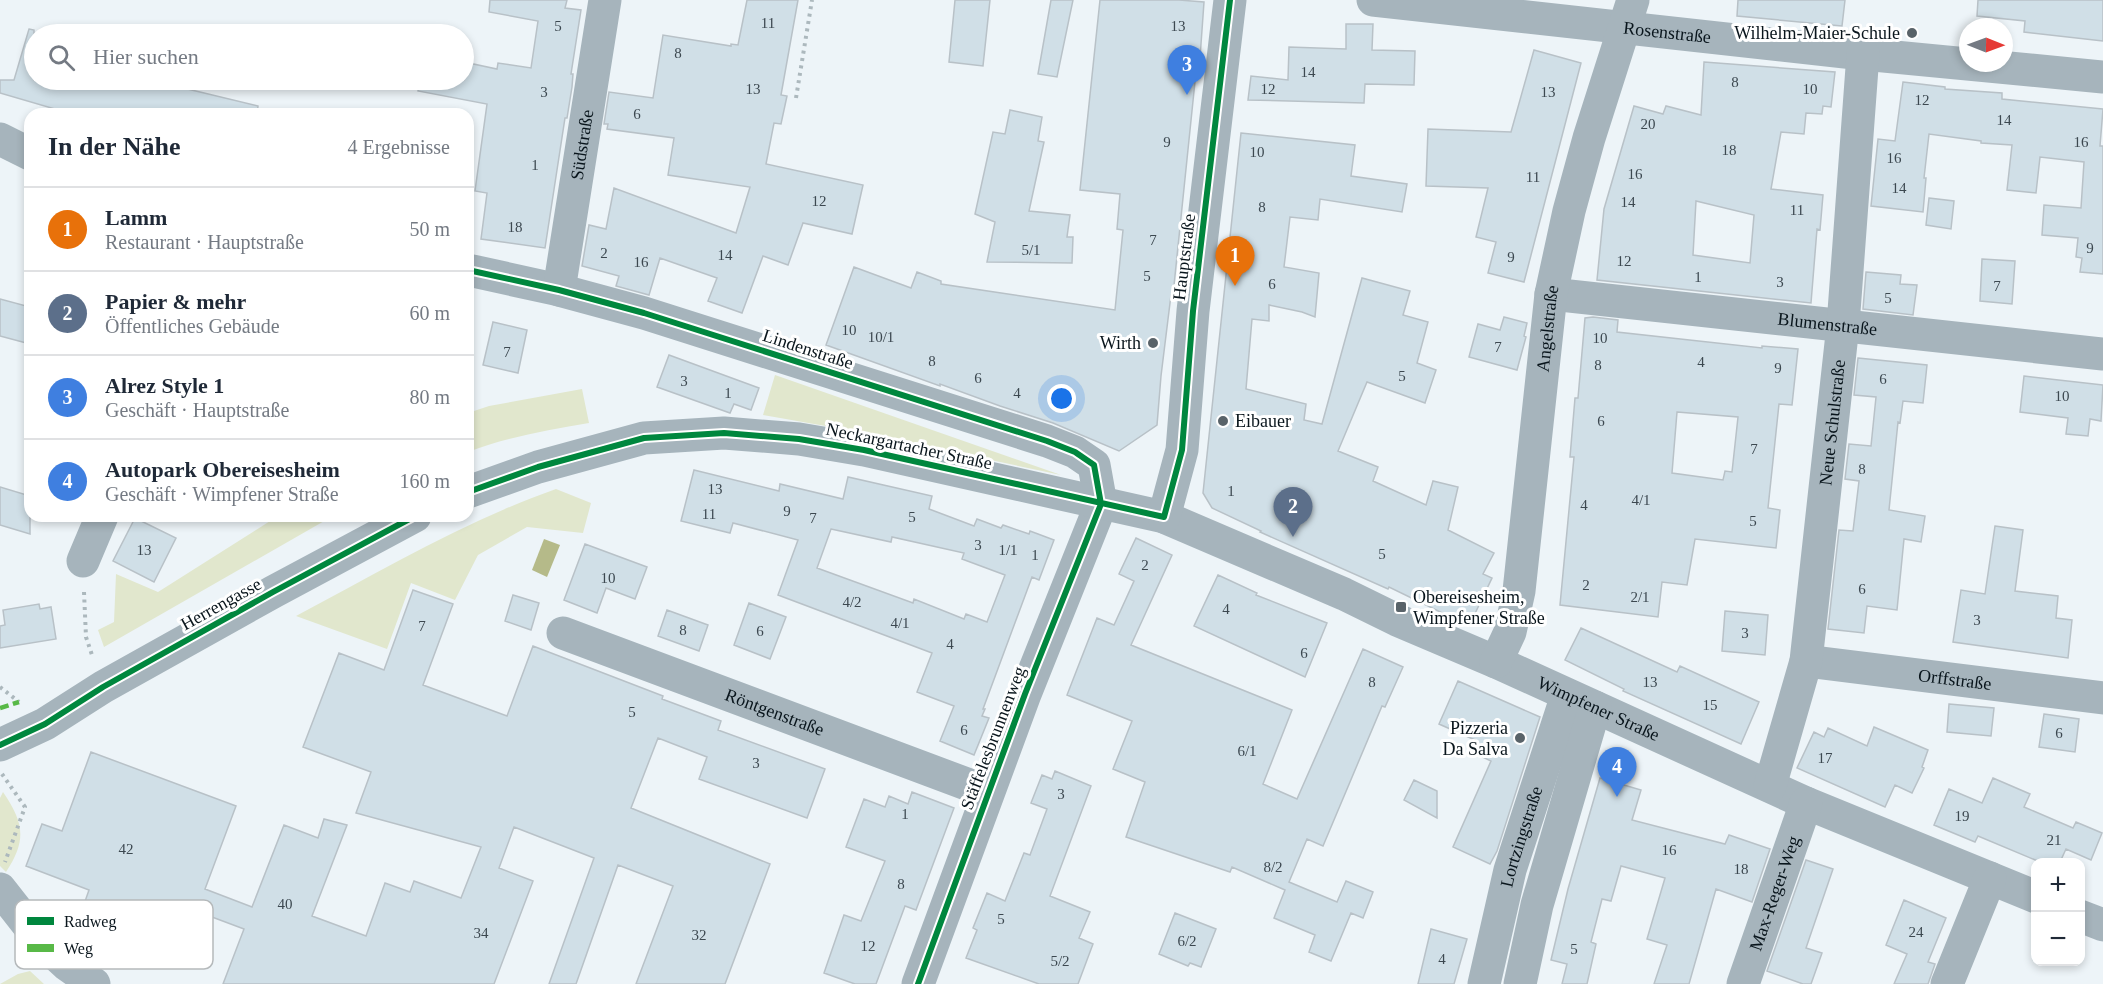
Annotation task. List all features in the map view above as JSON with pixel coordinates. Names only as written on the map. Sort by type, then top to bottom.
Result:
[{"type":"street","name":"Südstraße","points":[[559,290],[605,0]]},
{"type":"street","name":"Hauptstraße","points":[[1164,517],[1182,450],[1193,310],[1230,0]]},
{"type":"street","name":"Rosenstraße","points":[[1373,0],[1628,14],[1863,54],[2103,77]]},
{"type":"street","name":"Angelstraße","points":[[1496,662],[1510,632],[1519,591],[1551,294],[1577,180],[1628,14]]},
{"type":"street","name":"Neue Schulstraße","points":[[1770,786],[1806,661],[1844,325],[1863,54]]},
{"type":"street","points":[[0,139],[24,151]]},
{"type":"street","name":"Lindenstraße","points":[[474,271],[559,290],[644,313],[1047,441],[1075,452],[1094,465],[1101,504]]},
{"type":"street","name":"Blumenstraße","points":[[1551,294],[2103,354]]},
{"type":"street","name":"Neckargartacher Straße","points":[[474,490],[538,467],[644,438],[724,432],[799,439],[864,450],[1164,517]]},
{"type":"street","name":"Stäffelesbrunnenweg","points":[[918,984],[1024,694],[1101,504]]},
{"type":"street","name":"Wimpfener Straße","points":[[1164,517],[1344,594],[1397,620],[1496,662],[1806,802],[2031,895]]},
{"type":"street","points":[[83,561],[99,522]]},
{"type":"street","name":"Herrengasse","points":[[45,724],[103,687],[404,522]]},
{"type":"street","name":"Röntgenstraße","points":[[563,633],[988,792]]},
{"type":"street","name":"Orffstraße","points":[[1806,661],[2103,698]]},
{"type":"street","name":"Lortzingstraße","points":[[1484,984],[1510,870],[1581,701]]},
{"type":"street","name":"Lortzingstraße","points":[[1520,984],[1581,701]]},
{"type":"street","points":[[0,745],[45,724]]},
{"type":"street","points":[[0,770],[45,724]]},
{"type":"street","name":"Max-Reger-Weg","points":[[1743,984],[1806,802]]},
{"type":"street","points":[[2,877],[16,900]]},
{"type":"street","points":[[1947,984],[1990,878]]},
{"type":"street","points":[[0,914],[15,924]]},
{"type":"street","points":[[2085,917],[2103,925]]},
{"type":"street","points":[[62,974],[94,984]]},
{"type":"path","points":[[796,98],[812,0]]},
{"type":"path","points":[[83,561],[86,637],[103,687]]},
{"type":"path","points":[[0,687],[20,702]]},
{"type":"path","points":[[0,770],[25,807],[2,877]]},
{"type":"shaded area","points":[[775,375],[1061,475],[854,431],[763,415]]},
{"type":"shaded area","points":[[582,389],[589,423],[513,438],[474,450],[474,411],[489,406]]},
{"type":"shaded area","points":[[556,489],[591,503],[583,533],[527,527],[478,555],[455,600],[411,583],[387,649],[296,616],[456,531]]},
{"type":"shaded area","points":[[269,522],[323,522],[104,647],[98,630],[114,622],[116,574],[158,592]]},
{"type":"shaded area","points":[[544,539],[560,545],[547,577],[532,570]]},
{"type":"shaded area","points":[[3,792],[19,822],[20,832],[17,850],[6,872],[0,866],[0,798]]},
{"type":"shaded area","points":[[30,971],[44,984],[0,984],[18,974]]},
{"type":"building","points":[[490,0],[567,0],[565,8],[581,10],[571,74],[573,74],[572,87],[545,248],[481,239],[487,193],[475,191],[487,104],[418,91],[474,90],[474,64],[497,69],[498,63],[531,68],[538,21],[489,12]]},
{"type":"building","points":[[747,0],[798,0],[781,95],[787,96],[781,124],[774,123],[766,164],[863,185],[852,234],[803,223],[788,265],[763,256],[742,313],[708,301],[717,278],[660,258],[649,295],[616,286],[619,276],[582,266],[589,225],[606,229],[614,188],[736,233],[750,187],[668,175],[674,138],[607,129],[608,124],[604,124],[609,92],[653,98],[663,35],[731,46],[731,44],[738,45]]},
{"type":"building","points":[[955,0],[990,0],[983,66],[949,62]]},
{"type":"building","points":[[1051,0],[1073,0],[1057,77],[1038,74]]},
{"type":"building","points":[[1100,0],[1204,2],[1199,72],[1196,72],[1157,425],[1119,451],[1053,423],[826,345],[854,267],[911,288],[917,272],[941,281],[941,284],[1115,310],[1123,230],[1117,229],[1120,194],[1080,190]]},
{"type":"building","points":[[1738,0],[1845,0],[1842,26],[1737,16]]},
{"type":"building","points":[[1978,0],[2103,0],[2103,41],[2024,32],[2025,21],[1977,16]]},
{"type":"building","points":[[1346,24],[1373,24],[1372,50],[1415,51],[1414,85],[1365,84],[1364,103],[1248,100],[1251,76],[1288,80],[1289,47],[1346,49]]},
{"type":"building","points":[[24,46],[24,90],[192,90],[258,106],[258,108],[52,108],[0,93],[0,80],[14,80]]},
{"type":"building","points":[[1534,50],[1581,63],[1524,282],[1488,273],[1496,242],[1476,237],[1488,188],[1426,186],[1428,129],[1511,132]]},
{"type":"building","points":[[1704,62],[1835,72],[1831,107],[1823,106],[1822,114],[1806,113],[1804,134],[1781,132],[1771,189],[1823,195],[1820,230],[1817,229],[1811,303],[1597,280],[1604,209],[1634,106],[1663,114],[1666,106],[1701,115]],"holes":[[[1696,201],[1754,215],[1750,263],[1693,255]]]},
{"type":"building","points":[[1903,82],[1945,87],[1945,89],[2002,93],[2002,99],[2103,109],[2100,146],[2103,146],[2103,274],[2080,272],[2082,258],[2076,257],[2078,238],[2042,235],[2044,205],[2081,208],[2084,162],[2040,157],[2036,193],[2007,190],[2012,145],[1981,143],[1981,141],[1929,134],[1923,212],[1871,206],[1878,139],[1895,141]]},
{"type":"building","points":[[1010,110],[1042,117],[1038,141],[1044,142],[1029,211],[1070,215],[1067,237],[1073,237],[1072,263],[987,262],[995,222],[975,214],[993,132],[1005,134]]},
{"type":"building","points":[[1241,133],[1355,145],[1351,176],[1407,184],[1402,212],[1320,199],[1318,220],[1290,217],[1284,267],[1319,273],[1315,317],[1269,305],[1269,321],[1252,319],[1246,389],[1306,404],[1304,420],[1322,424],[1362,278],[1410,291],[1403,315],[1428,322],[1417,363],[1436,370],[1425,403],[1367,382],[1338,451],[1378,467],[1373,481],[1426,505],[1433,481],[1458,487],[1448,530],[1494,553],[1483,574],[1492,578],[1469,626],[1389,587],[1388,589],[1260,532],[1212,508],[1203,493]]},
{"type":"building","points":[[1929,198],[1954,201],[1951,229],[1926,225]]},
{"type":"building","points":[[1982,259],[2015,261],[2012,304],[1980,301]]},
{"type":"building","points":[[1866,272],[1901,275],[1900,284],[1917,285],[1913,315],[1863,309]]},
{"type":"building","points":[[0,299],[24,305],[24,342],[0,336]]},
{"type":"building","points":[[1504,317],[1527,323],[1524,336],[1526,337],[1517,370],[1469,357],[1478,324],[1500,330]]},
{"type":"building","points":[[1585,318],[1618,320],[1617,332],[1762,348],[1762,346],[1798,349],[1792,405],[1779,404],[1768,508],[1780,510],[1776,548],[1695,539],[1687,585],[1662,582],[1658,617],[1560,605],[1574,457],[1570,457],[1575,398],[1578,398]],"holes":[[[1677,412],[1738,417],[1732,472],[1725,471],[1723,480],[1672,473]]]},
{"type":"building","points":[[493,322],[527,330],[518,373],[483,365]]},
{"type":"building","points":[[669,355],[759,388],[751,410],[734,404],[730,413],[657,387]]},
{"type":"building","points":[[1858,358],[1927,365],[1923,403],[1903,401],[1900,423],[1898,422],[1889,510],[1925,516],[1921,542],[1904,539],[1897,610],[1867,606],[1864,633],[1828,629],[1839,530],[1853,531],[1859,481],[1845,479],[1849,444],[1871,446],[1876,397],[1854,395]]},
{"type":"building","points":[[2024,376],[2103,385],[2101,421],[2090,419],[2088,436],[2066,434],[2068,418],[2020,412]]},
{"type":"building","points":[[694,470],[779,491],[780,484],[843,499],[848,477],[932,496],[929,509],[974,526],[977,519],[1001,528],[1003,525],[1029,534],[1030,531],[1054,540],[1039,580],[1032,577],[983,709],[985,709],[982,716],[989,718],[974,755],[940,741],[954,706],[917,692],[932,653],[778,595],[798,540],[733,523],[730,533],[681,521]],"holes":[[[831,529],[891,542],[892,537],[964,553],[962,559],[1005,575],[987,622],[966,614],[964,619],[914,599],[913,603],[817,568]]]},
{"type":"building","points":[[0,487],[24,494],[24,522],[30,522],[30,534],[0,525]]},
{"type":"building","points":[[133,522],[143,522],[176,538],[154,582],[113,561]]},
{"type":"building","points":[[1995,526],[2023,530],[2015,591],[2058,596],[2056,618],[2072,620],[2068,658],[1953,642],[1961,590],[1985,594]]},
{"type":"building","points":[[1136,538],[1172,555],[1131,645],[1292,710],[1263,784],[1297,799],[1363,649],[1403,667],[1385,707],[1382,706],[1323,846],[1307,839],[1289,882],[1337,902],[1346,881],[1373,892],[1363,918],[1351,913],[1331,961],[1309,952],[1315,935],[1274,918],[1285,890],[1232,867],[1230,872],[1126,837],[1145,782],[1113,769],[1132,721],[1067,695],[1097,618],[1114,625],[1134,581],[1119,574]]},
{"type":"building","points":[[585,544],[647,567],[635,599],[606,588],[597,613],[564,600]]},
{"type":"building","points":[[1218,575],[1257,593],[1256,595],[1327,623],[1305,677],[1194,626]]},
{"type":"building","points":[[413,590],[453,604],[423,685],[507,716],[533,646],[721,721],[718,730],[825,769],[807,818],[699,779],[707,757],[658,738],[631,808],[770,864],[725,984],[636,984],[673,886],[618,865],[576,984],[549,984],[594,858],[514,827],[499,868],[533,881],[494,984],[223,984],[244,929],[213,917],[213,900],[86,900],[89,890],[26,866],[42,824],[62,831],[91,752],[236,806],[205,889],[252,907],[284,825],[318,838],[324,819],[347,825],[312,916],[366,936],[385,883],[410,892],[414,881],[461,898],[481,847],[356,813],[371,772],[303,747],[339,653],[384,670]]},
{"type":"building","points":[[513,595],[539,603],[531,630],[505,621]]},
{"type":"building","points":[[749,603],[786,617],[770,659],[734,645]]},
{"type":"building","points":[[39,604],[40,609],[51,607],[56,639],[0,648],[0,626],[5,625],[3,610]]},
{"type":"building","points":[[667,610],[708,625],[699,651],[658,636]]},
{"type":"building","points":[[1725,611],[1768,615],[1765,655],[1722,651]]},
{"type":"building","points":[[1581,628],[1677,672],[1680,666],[1759,702],[1741,744],[1623,691],[1624,689],[1565,660]]},
{"type":"building","points":[[1458,681],[1540,717],[1497,851],[1490,864],[1453,847],[1491,761],[1470,751],[1475,740],[1439,724]]},
{"type":"building","points":[[1949,704],[1994,708],[1991,736],[1947,732]]},
{"type":"building","points":[[2044,714],[2079,719],[2075,752],[2039,747]]},
{"type":"building","points":[[1874,727],[1928,750],[1922,767],[1924,768],[1912,793],[1895,785],[1885,807],[1797,768],[1814,732],[1824,737],[1828,728],[1867,746]]},
{"type":"building","points":[[1055,771],[1091,786],[1050,896],[1090,912],[1079,938],[1093,944],[1078,984],[1039,984],[966,958],[977,930],[973,928],[987,893],[1005,901],[1024,853],[1030,855],[1047,809],[1031,803],[1042,775],[1052,779]]},
{"type":"building","points":[[1600,778],[1641,790],[1632,820],[1725,844],[1729,835],[1770,849],[1752,902],[1716,889],[1689,984],[1654,984],[1667,945],[1647,939],[1665,878],[1621,866],[1611,901],[1602,899],[1591,942],[1596,944],[1587,984],[1562,984],[1567,964],[1551,960],[1568,889]]},
{"type":"building","points":[[1993,778],[2030,794],[2024,807],[2073,828],[2076,822],[2102,833],[2091,860],[2066,849],[2062,858],[2031,858],[1978,836],[1975,842],[1934,825],[1949,789],[1982,803]]},
{"type":"building","points":[[1414,780],[1437,791],[1437,818],[1404,800]]},
{"type":"building","points":[[912,792],[954,808],[916,910],[905,906],[876,984],[855,984],[824,973],[844,915],[861,921],[885,861],[846,847],[864,799],[885,807],[889,796],[908,804]]},
{"type":"building","points":[[1806,860],[1833,869],[1806,948],[1822,953],[1811,984],[1803,984],[1767,971]]},
{"type":"building","points":[[1904,900],[1946,918],[1928,962],[1935,964],[1928,984],[1894,984],[1907,954],[1886,945]]},
{"type":"building","points":[[1175,913],[1216,929],[1201,967],[1190,963],[1188,966],[1159,954]]},
{"type":"building","points":[[1431,929],[1467,939],[1454,984],[1418,984]]},
{"type":"marked path","points":[[0,708],[19,702]]},
{"type":"cycle path","points":[[474,490],[538,467],[644,438],[724,433],[799,439],[864,450],[1164,517],[1182,450],[1193,311],[1230,0]]},
{"type":"cycle path","points":[[474,271],[559,290],[644,313],[1047,441],[1075,452],[1094,465],[1101,504],[1025,694],[918,984]]},
{"type":"cycle path","points":[[0,745],[45,724],[103,687],[404,522]]},
{"type":"place","name":"Wilhelm-Maier-Schule","points":[[1912,33]]},
{"type":"place","name":"Alrez Style 1","points":[[1187,95]]},
{"type":"place","name":"Lamm","points":[[1235,286]]},
{"type":"place","name":"Wirth","points":[[1153,343]]},
{"type":"place","name":"Eibauer","points":[[1223,421]]},
{"type":"place","name":"Papier & mehr","points":[[1293,537]]},
{"type":"place","name":"Obereisesheim, Wimpfener Straße","points":[[1401,607]]},
{"type":"place","name":"Pizzeria Da Salva","points":[[1520,738]]},
{"type":"place","name":"Autopark Obereisesheim","points":[[1617,797]]}]
